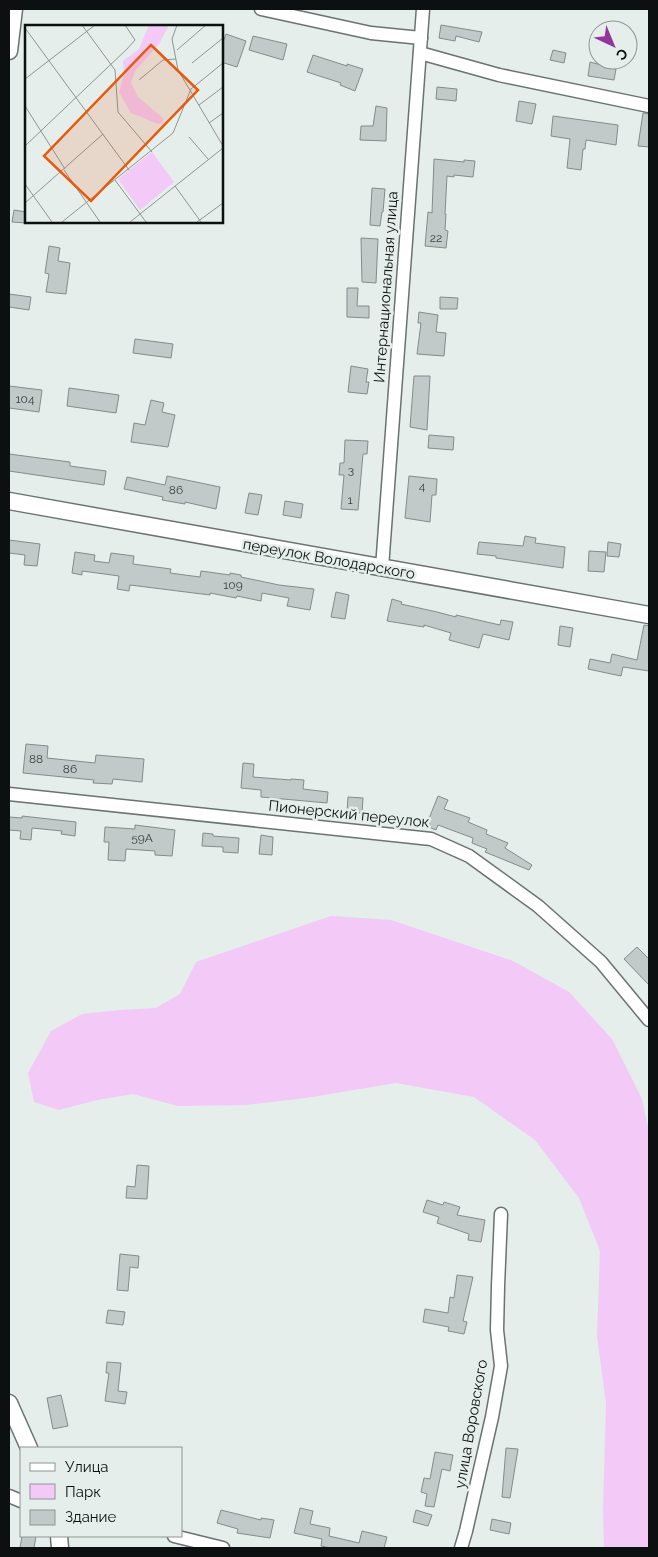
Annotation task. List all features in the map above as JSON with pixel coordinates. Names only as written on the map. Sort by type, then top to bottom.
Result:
[{"type":"street","points":[[9,50],[14,9]]},
{"type":"street","points":[[262,9],[371,33],[421,38]]},
{"type":"street","name":"Интернациональная улица","points":[[382,568],[423,9]]},
{"type":"street","points":[[420,53],[499,75],[649,106]]},
{"type":"street","name":"переулок Володарского","points":[[9,501],[649,615]]},
{"type":"street","name":"Пионерский переулок","points":[[9,794],[431,839],[469,856],[538,906],[601,962],[649,1020]]},
{"type":"street","name":"улица Воровского","points":[[461,1548],[492,1417],[501,1366],[497,1330],[501,1214]]},
{"type":"street","points":[[9,1403],[29,1447]]},
{"type":"street","points":[[178,1537],[223,1548]]},
{"type":"green space","points":[[331,916],[391,920],[513,961],[569,992],[612,1039],[642,1099],[649,1132],[649,1548],[604,1548],[603,1510],[606,1404],[597,1336],[600,1251],[579,1198],[535,1140],[474,1097],[396,1083],[306,1098],[245,1105],[178,1106],[133,1094],[97,1100],[59,1110],[34,1102],[28,1073],[51,1031],[82,1014],[156,1008],[180,994],[196,962]]},
{"type":"building","points":[[441,25],[482,32],[479,42],[456,36],[455,41],[439,38]]},
{"type":"building","points":[[226,34],[246,41],[237,67],[222,62],[222,45]]},
{"type":"building","points":[[253,36],[287,44],[283,60],[249,50]]},
{"type":"building","points":[[553,50],[566,53],[564,63],[550,60]]},
{"type":"building","points":[[313,55],[363,69],[355,91],[340,85],[341,83],[307,72]]},
{"type":"building","points":[[589,70],[616,70],[614,80],[588,76]]},
{"type":"building","points":[[437,87],[457,89],[456,101],[436,99]]},
{"type":"building","points":[[519,101],[536,104],[532,124],[516,121]]},
{"type":"building","points":[[376,106],[387,108],[386,141],[360,140],[361,126],[373,126]]},
{"type":"building","points":[[643,113],[649,114],[649,147],[638,146]]},
{"type":"building","points":[[553,116],[618,125],[616,145],[586,140],[581,170],[567,168],[570,139],[551,136]]},
{"type":"building","points":[[434,159],[464,162],[464,160],[475,161],[473,177],[447,176],[445,230],[448,231],[446,248],[425,246],[428,212],[432,213]]},
{"type":"building","points":[[372,188],[385,189],[380,226],[370,225]]},
{"type":"building","points":[[14,210],[25,212],[26,223],[12,222]]},
{"type":"building","points":[[361,238],[378,239],[376,283],[362,282]]},
{"type":"building","points":[[49,246],[60,248],[58,261],[70,263],[66,294],[46,292],[49,274],[45,273]]},
{"type":"building","points":[[347,288],[358,288],[357,306],[369,306],[369,318],[347,317]]},
{"type":"building","points":[[9,294],[31,297],[29,310],[9,307]]},
{"type":"building","points":[[440,297],[458,298],[457,309],[440,309]]},
{"type":"building","points":[[419,312],[438,315],[436,332],[446,333],[444,356],[417,354],[421,323],[418,323]]},
{"type":"building","points":[[135,339],[173,344],[171,358],[133,353]]},
{"type":"building","points":[[351,366],[368,369],[366,382],[369,382],[367,394],[348,392]]},
{"type":"building","points":[[414,376],[430,376],[427,430],[410,427]]},
{"type":"building","points":[[9,386],[42,390],[39,412],[9,408]]},
{"type":"building","points":[[69,388],[119,395],[116,413],[67,406]]},
{"type":"building","points":[[151,400],[164,403],[162,412],[175,415],[168,447],[131,442],[134,423],[145,425]]},
{"type":"building","points":[[429,435],[454,437],[453,450],[428,448]]},
{"type":"building","points":[[345,440],[368,441],[367,454],[363,454],[358,510],[341,509],[344,475],[339,475],[340,463],[344,463]]},
{"type":"building","points":[[9,454],[70,462],[70,466],[106,471],[104,485],[9,471]]},
{"type":"building","points":[[167,476],[220,487],[216,509],[185,502],[185,504],[162,500],[163,497],[124,489],[127,477],[165,485]]},
{"type":"building","points":[[409,476],[437,479],[436,495],[432,495],[430,522],[405,518]]},
{"type":"building","points":[[249,493],[262,495],[258,515],[245,513]]},
{"type":"building","points":[[285,501],[303,504],[301,518],[283,515]]},
{"type":"building","points":[[525,536],[536,538],[535,543],[565,547],[563,568],[477,554],[479,542],[523,546]]},
{"type":"building","points":[[9,540],[40,544],[37,566],[24,565],[25,555],[9,553]]},
{"type":"building","points":[[608,542],[621,544],[619,557],[607,556]]},
{"type":"building","points":[[589,551],[606,552],[604,572],[588,571]]},
{"type":"building","points":[[75,552],[95,555],[94,561],[109,563],[111,553],[134,556],[133,564],[171,569],[170,573],[200,577],[201,571],[230,575],[230,573],[279,585],[314,589],[310,610],[287,606],[289,598],[262,593],[261,601],[237,596],[236,598],[210,593],[210,595],[130,585],[129,591],[117,589],[119,576],[82,571],[82,575],[72,573]]},
{"type":"building","points":[[336,592],[349,595],[345,619],[331,617]]},
{"type":"building","points":[[392,599],[402,602],[401,604],[456,617],[456,615],[500,625],[501,620],[513,622],[509,640],[483,634],[479,648],[449,640],[451,633],[424,625],[424,627],[387,621]]},
{"type":"building","points":[[644,625],[649,626],[649,671],[623,667],[621,676],[588,669],[590,659],[610,663],[612,654],[637,660]]},
{"type":"building","points":[[560,626],[573,628],[570,647],[558,645]]},
{"type":"building","points":[[26,744],[48,746],[47,758],[95,763],[96,755],[144,759],[142,782],[113,779],[112,784],[93,783],[94,780],[23,773]]},
{"type":"building","points":[[243,763],[254,764],[253,777],[304,780],[303,789],[328,792],[327,803],[261,797],[261,790],[241,788]]},
{"type":"building","points":[[438,796],[448,800],[444,809],[470,818],[468,822],[487,830],[486,834],[508,843],[505,848],[532,865],[529,870],[485,852],[487,849],[472,843],[473,838],[438,825],[436,830],[426,826]]},
{"type":"building","points":[[348,797],[363,798],[362,813],[347,812]]},
{"type":"building","points":[[22,816],[76,822],[75,836],[61,834],[62,831],[32,828],[31,840],[20,839],[21,831],[9,830],[9,817],[22,818]]},
{"type":"building","points":[[135,825],[175,830],[172,856],[155,855],[155,851],[126,849],[125,861],[108,860],[109,842],[104,842],[105,827],[135,829]]},
{"type":"building","points":[[203,833],[213,834],[213,836],[239,838],[238,853],[223,852],[223,847],[202,846]]},
{"type":"building","points":[[261,835],[273,837],[272,855],[259,854]]},
{"type":"building","points":[[637,947],[649,959],[649,985],[624,959]]},
{"type":"building","points":[[137,1165],[149,1166],[147,1199],[126,1198],[127,1186],[135,1187]]},
{"type":"building","points":[[427,1200],[443,1205],[444,1202],[460,1207],[457,1215],[485,1220],[481,1242],[468,1240],[469,1234],[437,1223],[439,1217],[423,1212]]},
{"type":"building","points":[[120,1254],[139,1256],[138,1268],[130,1267],[128,1291],[117,1290]]},
{"type":"building","points":[[457,1275],[473,1277],[463,1321],[467,1322],[464,1334],[448,1331],[449,1327],[423,1322],[425,1309],[448,1313],[450,1297],[454,1298]]},
{"type":"building","points":[[108,1310],[125,1312],[123,1325],[106,1323]]},
{"type":"building","points":[[107,1362],[121,1363],[118,1391],[127,1392],[125,1404],[105,1401],[109,1373],[106,1373]]},
{"type":"building","points":[[61,1395],[68,1426],[53,1429],[47,1398]]},
{"type":"building","points":[[506,1448],[518,1449],[510,1498],[502,1497]]},
{"type":"building","points":[[435,1452],[453,1455],[450,1471],[442,1469],[434,1507],[425,1506],[427,1494],[421,1492],[424,1478],[430,1479]]},
{"type":"building","points":[[300,1508],[313,1511],[310,1524],[330,1528],[329,1536],[359,1543],[362,1531],[387,1537],[384,1548],[331,1548],[321,1546],[322,1539],[294,1533]]},
{"type":"building","points":[[221,1510],[261,1520],[261,1518],[274,1520],[270,1538],[237,1533],[238,1529],[217,1523]]},
{"type":"building","points":[[416,1510],[432,1515],[428,1526],[413,1522]]},
{"type":"building","points":[[492,1519],[511,1523],[509,1534],[490,1530]]},
{"type":"building","points":[[22,1537],[36,1537],[34,1548],[20,1548]]}]
